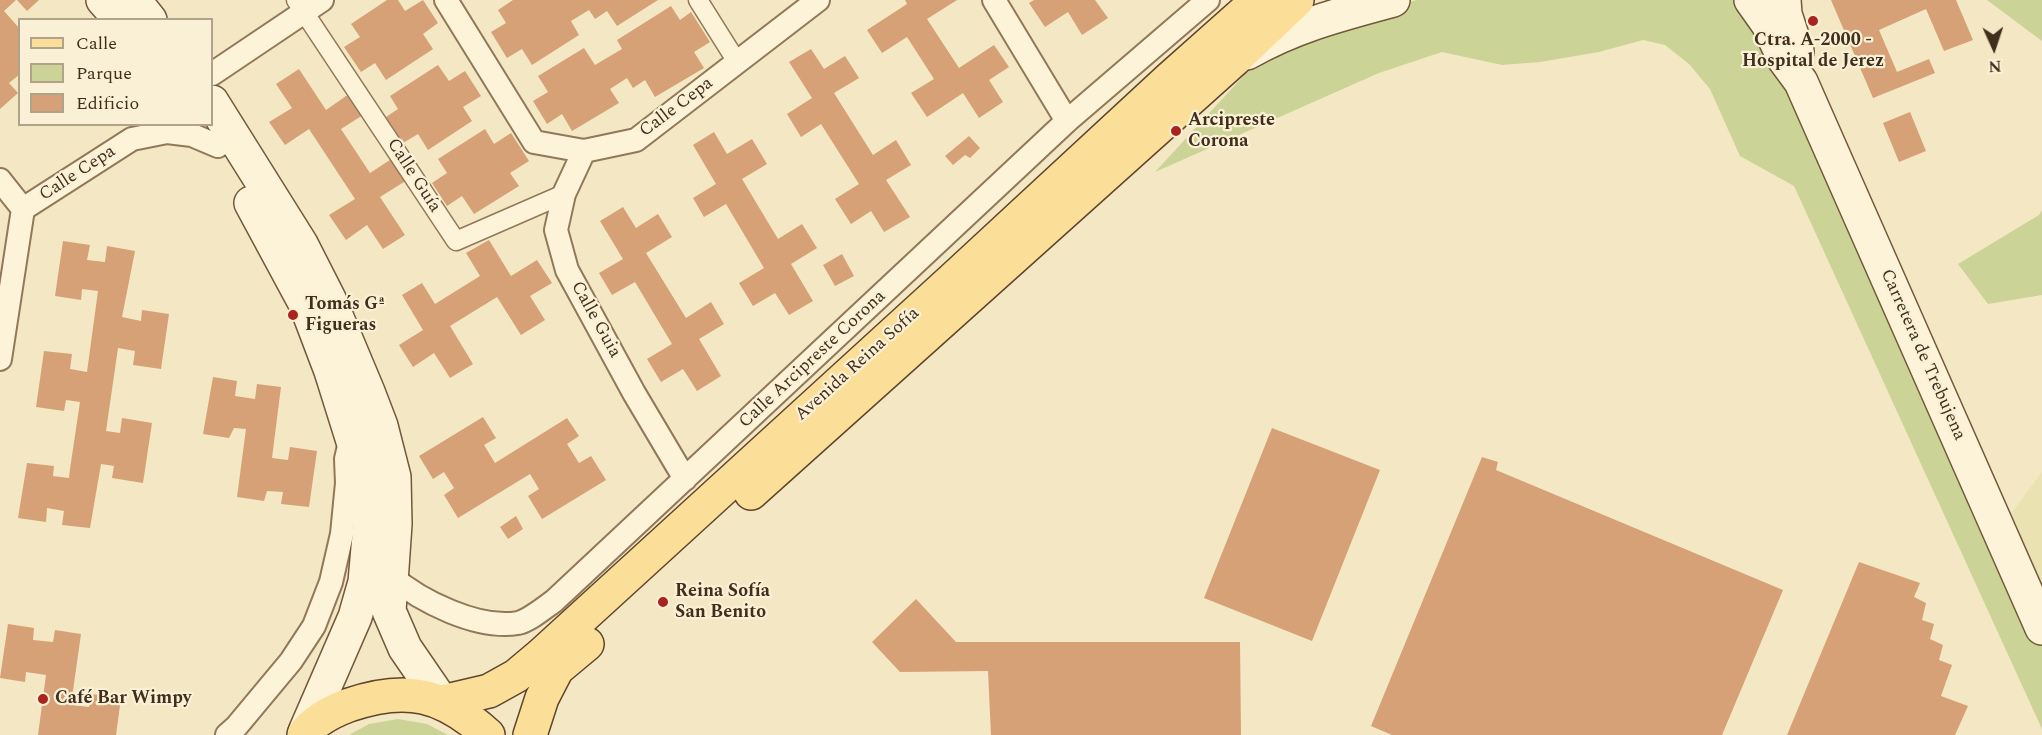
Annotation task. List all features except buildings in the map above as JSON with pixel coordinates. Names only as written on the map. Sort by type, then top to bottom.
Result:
[{"type":"main road","points":[[103,0],[119,18]]},
{"type":"main road","points":[[134,0],[148,18]]},
{"type":"main road","name":"Avenida Reina Sofía","points":[[442,702],[489,691],[516,676],[1258,0]]},
{"type":"main road","name":"Avenida Reina Sofía","points":[[530,735],[542,698],[557,669],[597,636],[763,483],[1235,59],[1297,0]]},
{"type":"main road","points":[[1235,59],[1286,32],[1394,0]]},
{"type":"main road","name":"Carretera de Trebujena","points":[[1751,0],[1768,24],[1784,59],[1801,82],[2042,628]]},
{"type":"main road","name":"Carretera de Trebujena","points":[[1784,0],[1785,14],[1798,55],[1801,82]]},
{"type":"main road","points":[[213,104],[301,244],[329,299],[378,418],[394,477],[395,524],[389,611],[405,648],[442,702]]},
{"type":"main road","points":[[211,135],[306,305],[332,371],[364,476],[370,525],[365,582],[355,617],[303,734]]},
{"type":"main road","name":"Avenida Reina Sofía","points":[[303,734],[327,715],[372,698],[404,694],[442,702],[462,713],[488,735]]},
{"type":"street","name":"Calle Cepa","points":[[446,0],[534,142],[584,151],[636,140],[818,0]]},
{"type":"street","points":[[698,0],[736,62]]},
{"type":"street","points":[[994,0],[1067,121]]},
{"type":"street","name":"Calle Arcipreste Corona","points":[[391,576],[408,590],[455,613],[497,624],[521,622],[554,601],[1067,121],[1208,0]]},
{"type":"street","points":[[213,73],[308,4]]},
{"type":"street","name":"Calle Guía","points":[[308,4],[456,242],[564,194]]},
{"type":"street","name":"Calle Cepa","points":[[23,209],[136,132],[211,135]]},
{"type":"street","name":"Calle Guia","points":[[584,151],[564,194],[556,230],[567,270],[634,393],[686,479]]},
{"type":"street","points":[[0,180],[23,209],[0,359]]},
{"type":"street","points":[[227,735],[291,661],[314,626],[331,582],[342,534],[348,483],[346,459],[352,433]]},
{"type":"street","points":[[570,585],[574,625]]},
{"type":"shaded area","points":[[2042,472],[2042,605],[2004,523]]},
{"type":"green space","points":[[1417,0],[1747,0],[2042,605],[2042,729],[1794,186],[1740,156],[1710,89],[1689,64],[1665,45],[1643,40],[1599,52],[1540,62],[1502,65],[1442,52],[1379,73],[1155,172],[1248,71],[1332,22]]},
{"type":"green space","points":[[1987,0],[2042,0],[2042,41]]},
{"type":"green space","points":[[2042,210],[2042,295],[1988,304],[1958,264],[2039,215]]},
{"type":"green space","points":[[398,719],[427,724],[448,735],[349,735],[369,724]]},
{"type":"place","name":"Ctra. A-2000 - Hospital de Jerez","points":[[1813,21]]},
{"type":"place","name":"Arcipreste Corona","points":[[1176,131]]},
{"type":"place","name":"Tomás Gª Figueras","points":[[293,315]]},
{"type":"place","name":"Reina Sofía San Benito","points":[[663,602]]},
{"type":"place","name":"Café Bar Wimpy","points":[[43,699]]}]
